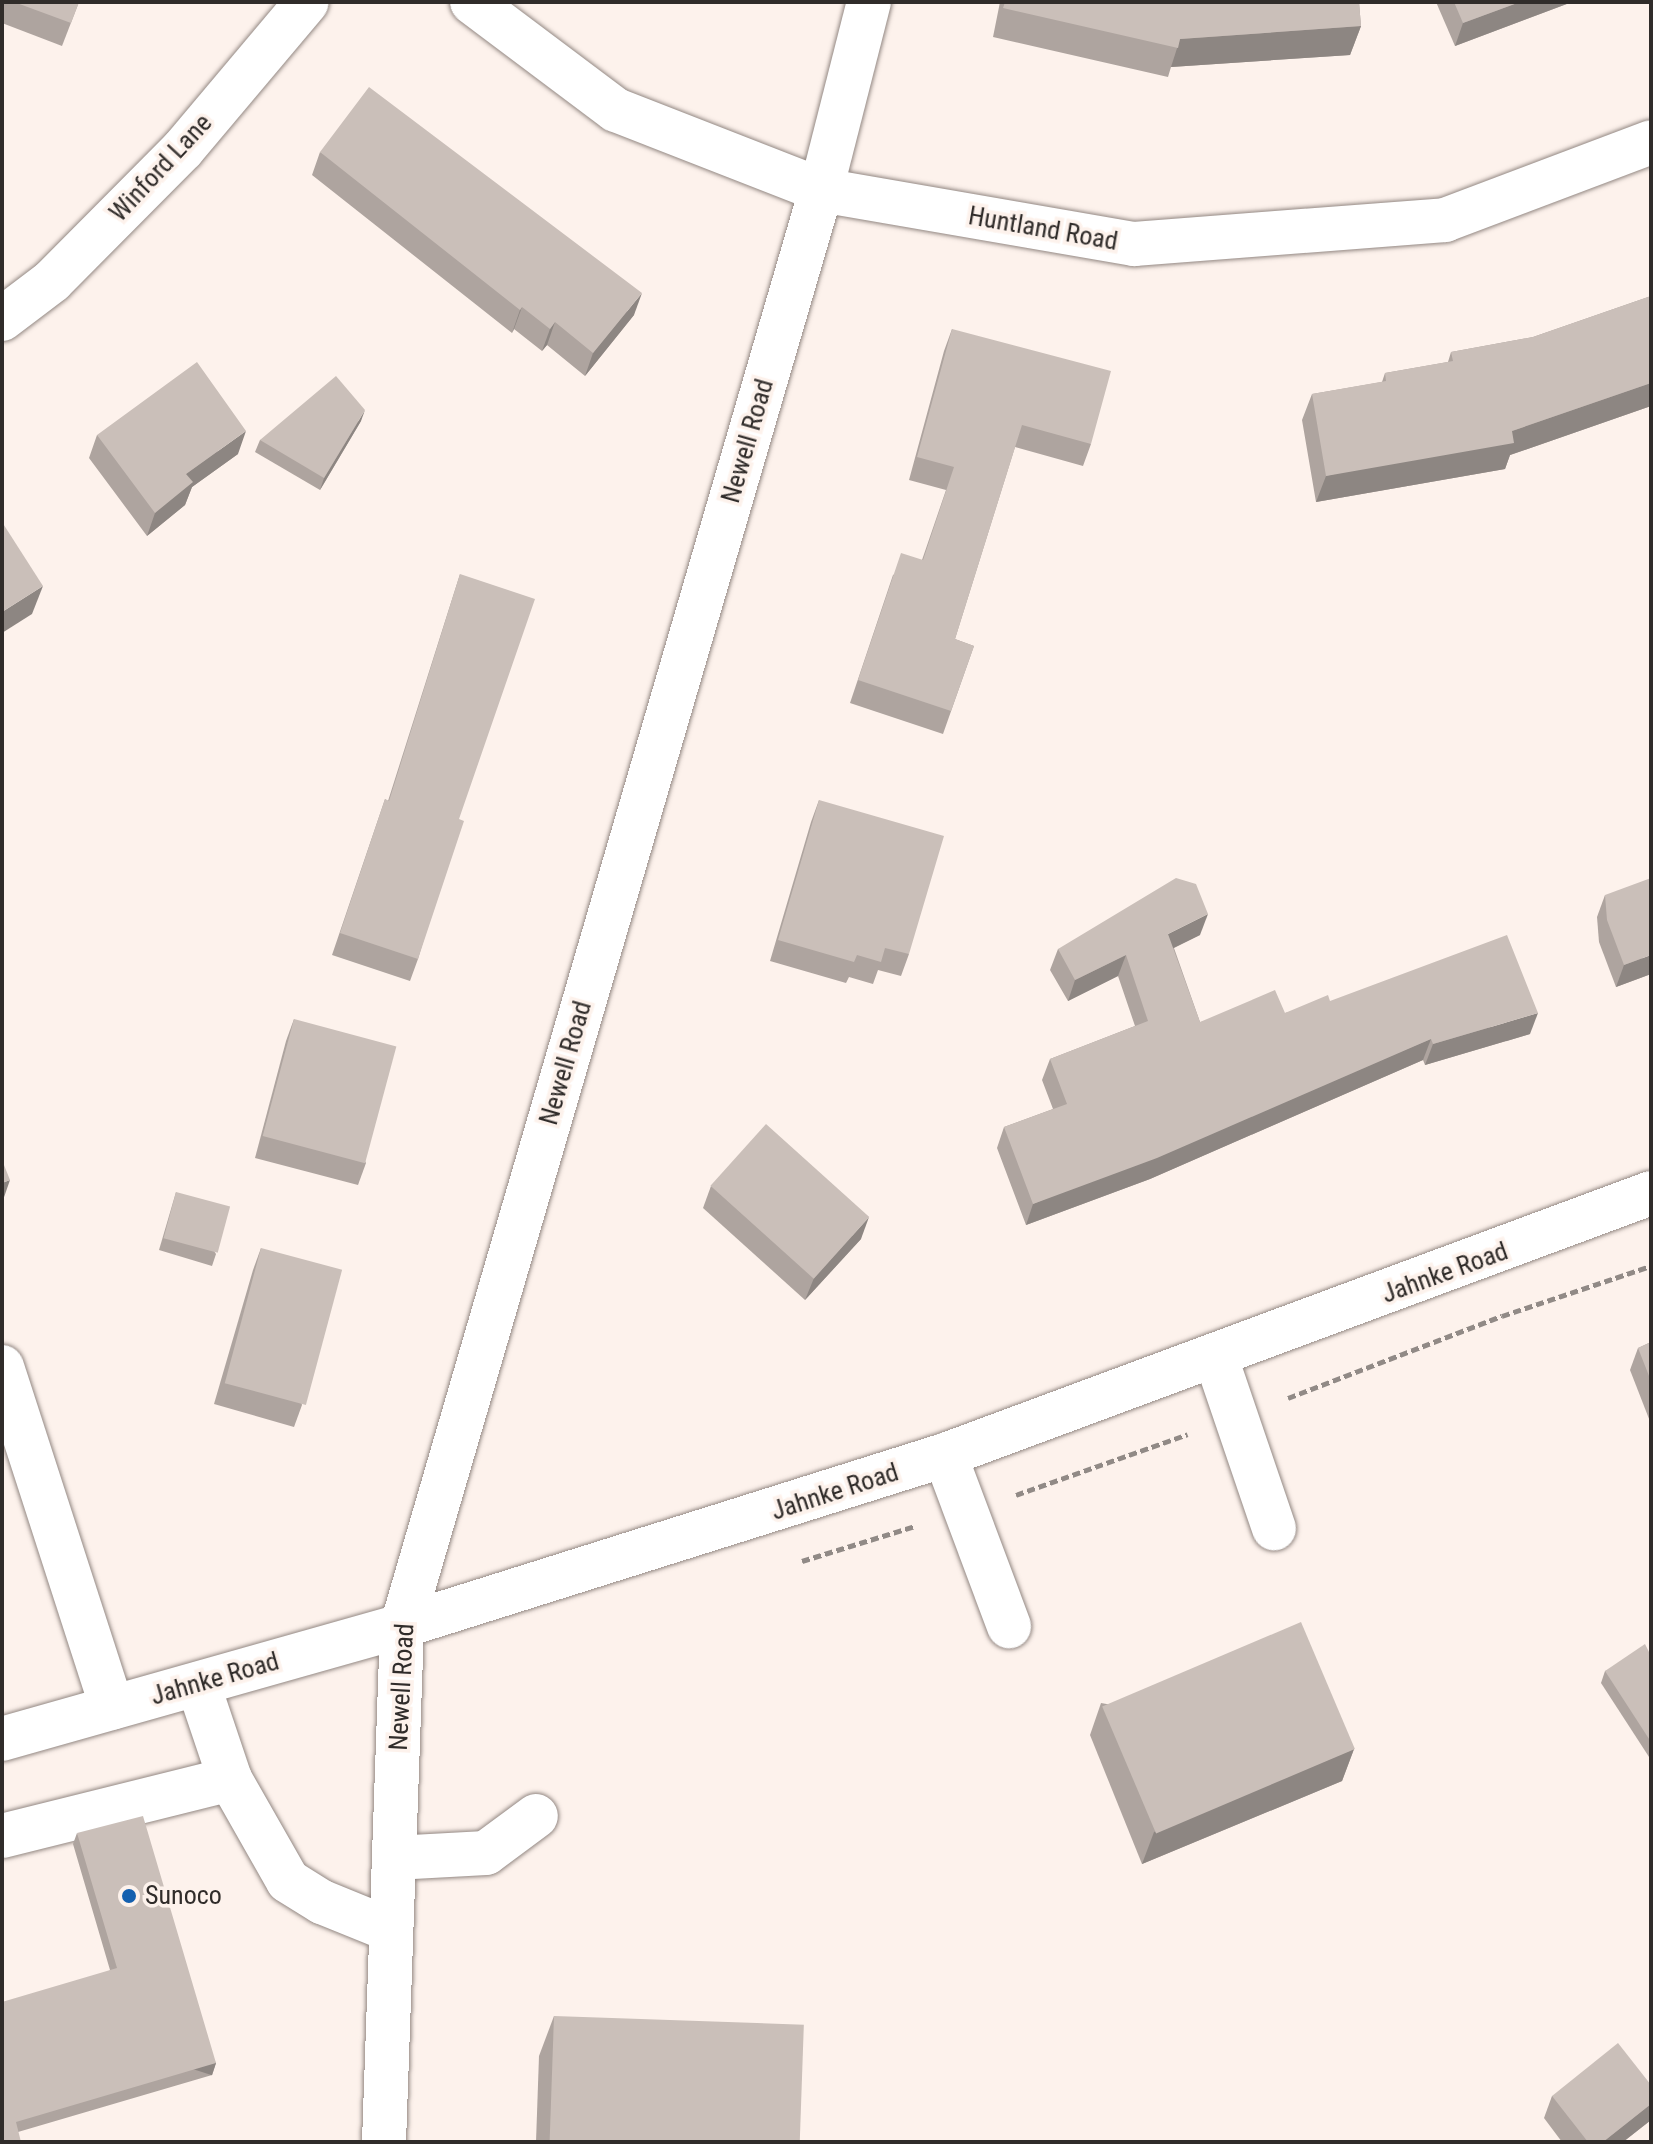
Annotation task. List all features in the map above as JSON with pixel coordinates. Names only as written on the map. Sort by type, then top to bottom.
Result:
[{"type":"street","name":"Winford Lane","points":[[2,319],[52,281],[183,149],[307,2]]},
{"type":"street","name":"Huntland Road","points":[[472,2],[616,110],[821,190],[1134,244],[1445,220],[1651,142]]},
{"type":"street","name":"Newell Road","points":[[384,2142],[402,1626],[821,190],[869,2]]},
{"type":"street","name":"Jahnke Road","points":[[2,1739],[402,1626],[945,1455],[1216,1358],[1651,1193]]},
{"type":"street","points":[[1216,1358],[1274,1528]]},
{"type":"street","points":[[2,1367],[112,1708]]},
{"type":"street","points":[[945,1455],[1009,1626]]},
{"type":"street","points":[[198,1684],[230,1779],[288,1881],[322,1902],[391,1930]]},
{"type":"street","points":[[2,1836],[230,1779]]},
{"type":"street","points":[[394,1858],[486,1853],[536,1816]]},
{"type":"building","points":[[14,2],[79,2],[71,23]]},
{"type":"building","points":[[1005,2],[1359,2],[1361,26],[1180,39],[1178,48],[1003,8]]},
{"type":"building","points":[[1454,2],[1520,2],[1463,23]]},
{"type":"building","points":[[369,87],[642,293],[593,353],[555,322],[550,329],[522,307],[520,310],[320,152]]},
{"type":"building","points":[[1651,296],[1651,383],[1512,431],[1514,443],[1326,476],[1312,394],[1386,381],[1385,373],[1453,361],[1451,352],[1533,337]]},
{"type":"building","points":[[952,329],[1111,371],[1091,444],[1022,425],[955,639],[974,646],[951,711],[858,680],[901,553],[923,560],[954,467],[917,457]]},
{"type":"building","points":[[197,362],[246,431],[186,474],[193,482],[155,513],[97,435]]},
{"type":"building","points":[[336,376],[365,410],[324,478],[260,440]]},
{"type":"building","points":[[2,522],[43,586],[2,612]]},
{"type":"building","points":[[460,574],[535,599],[459,819],[464,821],[418,959],[340,933],[385,799],[389,801]]},
{"type":"building","points":[[819,800],[944,836],[909,954],[885,948],[881,962],[857,955],[854,962],[778,940]]},
{"type":"building","points":[[1176,878],[1196,884],[1208,914],[1168,934],[1200,1022],[1275,990],[1285,1013],[1328,995],[1330,1001],[1507,935],[1538,1013],[1433,1044],[1431,1039],[1157,1158],[1033,1204],[1004,1127],[1067,1104],[1050,1059],[1148,1021],[1126,955],[1075,980],[1058,949]]},
{"type":"building","points":[[1651,878],[1651,955],[1624,965],[1607,920],[1605,895]]},
{"type":"building","points":[[294,1019],[396,1046],[365,1163],[263,1136]]},
{"type":"building","points":[[766,1124],[869,1217],[814,1279],[710,1186]]},
{"type":"building","points":[[2,1160],[10,1180],[2,1183]]},
{"type":"building","points":[[176,1192],[230,1206],[218,1253],[164,1238]]},
{"type":"building","points":[[261,1248],[342,1270],[306,1405],[225,1383]]},
{"type":"building","points":[[1651,1342],[1651,1381],[1638,1348]]},
{"type":"building","points":[[1301,1622],[1355,1749],[1156,1833],[1102,1706]]},
{"type":"building","points":[[1645,1644],[1651,1656],[1651,1742],[1605,1671]]},
{"type":"building","points":[[143,1816],[216,2063],[16,2122],[21,2142],[2,2142],[2,2002],[117,1968],[77,1833]]},
{"type":"building","points":[[554,2016],[804,2025],[800,2142],[550,2142]]},
{"type":"building","points":[[1618,2043],[1651,2085],[1651,2104],[1603,2142],[1588,2142],[1552,2096]]},
{"type":"place","name":"Sunoco","points":[[129,1896]]}]
